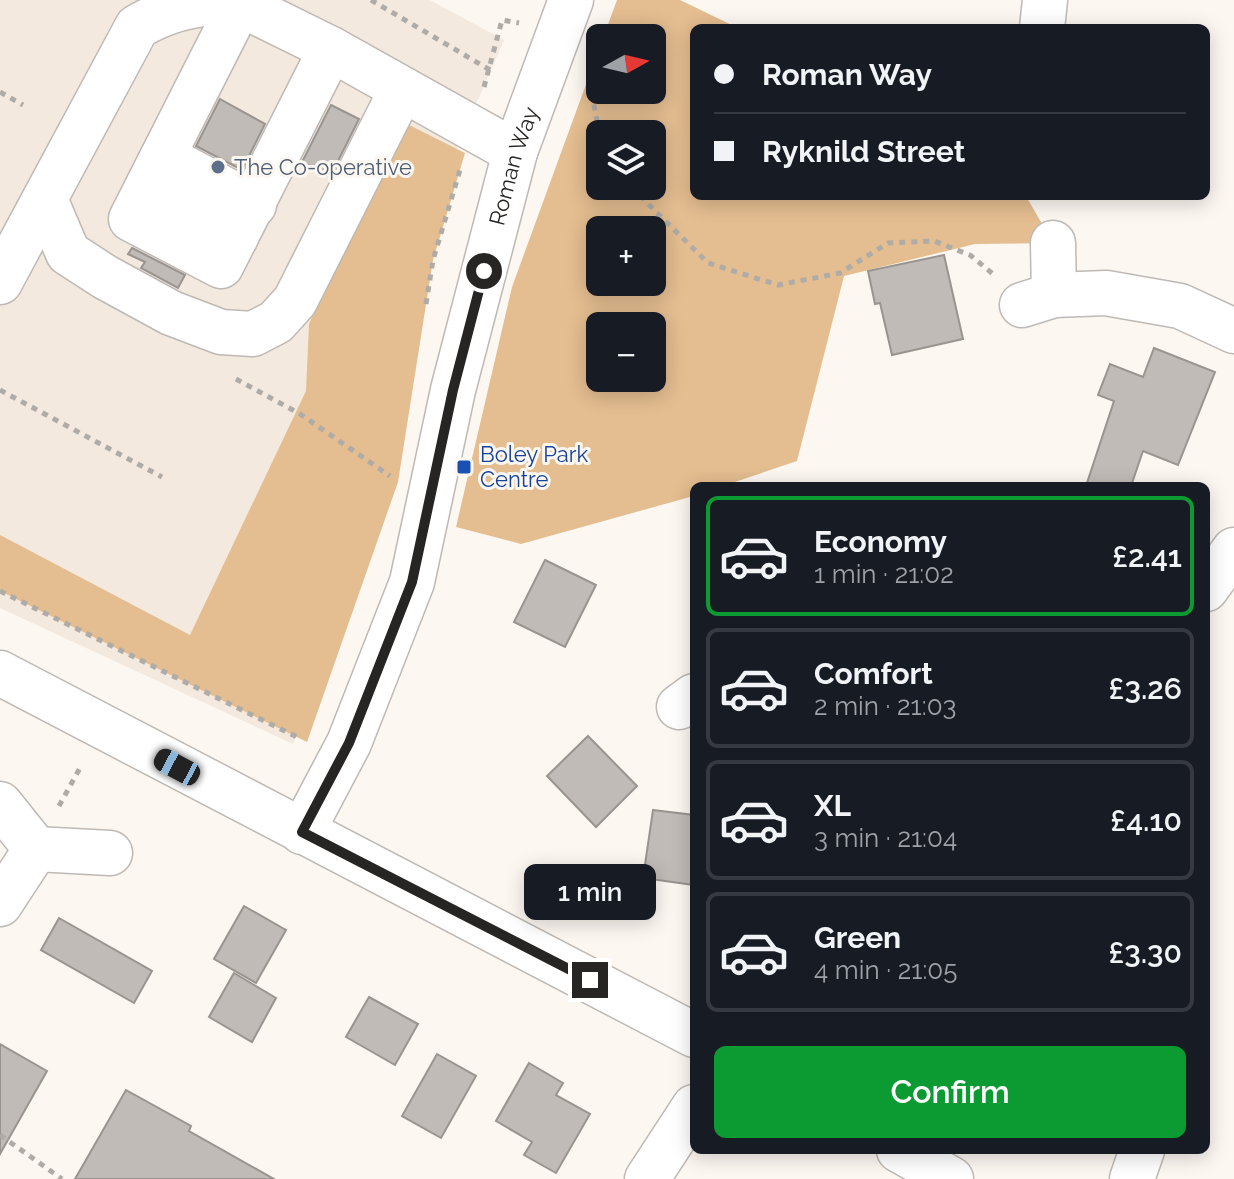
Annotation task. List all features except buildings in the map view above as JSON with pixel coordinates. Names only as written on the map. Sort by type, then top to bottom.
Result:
[{"type":"street","name":"Roman Way","points":[[302,832],[349,743],[412,582],[453,390],[515,152],[571,0]]},
{"type":"street","points":[[1042,24],[1045,0]]},
{"type":"street","points":[[0,282],[137,27],[163,11],[193,1],[240,4],[331,49],[515,152]]},
{"type":"street","points":[[240,4],[131,219],[221,266],[331,49]]},
{"type":"street","points":[[45,199],[68,253],[171,313],[221,332],[253,334],[276,322],[295,301],[402,89]]},
{"type":"street","points":[[155,172],[245,221]]},
{"type":"street","points":[[1053,243],[1038,300],[1106,293],[1180,306],[1234,331]]},
{"type":"street","points":[[1210,583],[1234,550]]},
{"type":"street","points":[[0,673],[690,1033]]},
{"type":"street","points":[[0,804],[36,849],[110,853]]},
{"type":"street","points":[[0,904],[36,849]]},
{"type":"street","points":[[647,1179],[690,1113]]},
{"type":"street","points":[[906,1154],[951,1179]]},
{"type":"street","points":[[1132,1179],[1141,1154]]},
{"type":"path","points":[[371,0],[490,70]]},
{"type":"path","points":[[0,92],[23,105]]},
{"type":"path","points":[[644,200],[708,263],[778,285],[840,273],[888,243],[934,241],[970,255],[1006,285],[1038,300]]},
{"type":"path","points":[[0,390],[162,477]]},
{"type":"path","points":[[0,591],[307,742]]},
{"type":"path","points":[[36,849],[102,727]]},
{"type":"path","points":[[0,1135],[62,1179]]},
{"type":"shaded area","points":[[0,0],[430,0],[504,40],[453,157],[358,578],[293,744],[0,608]]},
{"type":"shaded area","points":[[617,0],[680,0],[730,24],[690,24],[690,200],[1028,200],[1053,243],[975,244],[844,276],[797,461],[735,482],[690,482],[690,497],[521,544],[456,527],[512,287],[586,84],[586,104],[666,104],[666,24],[608,24]]},
{"type":"shaded area","points":[[401,121],[465,153],[433,260],[398,482],[307,742],[0,591],[0,535],[190,635],[306,391],[309,324]]},
{"type":"place","name":"The Co-operative","points":[[218,167]]},
{"type":"place","name":"Boley Park Centre","points":[[464,467]]},
{"type":"route","points":[[484,271],[453,390],[412,582],[349,743],[302,832],[590,980]]}]
